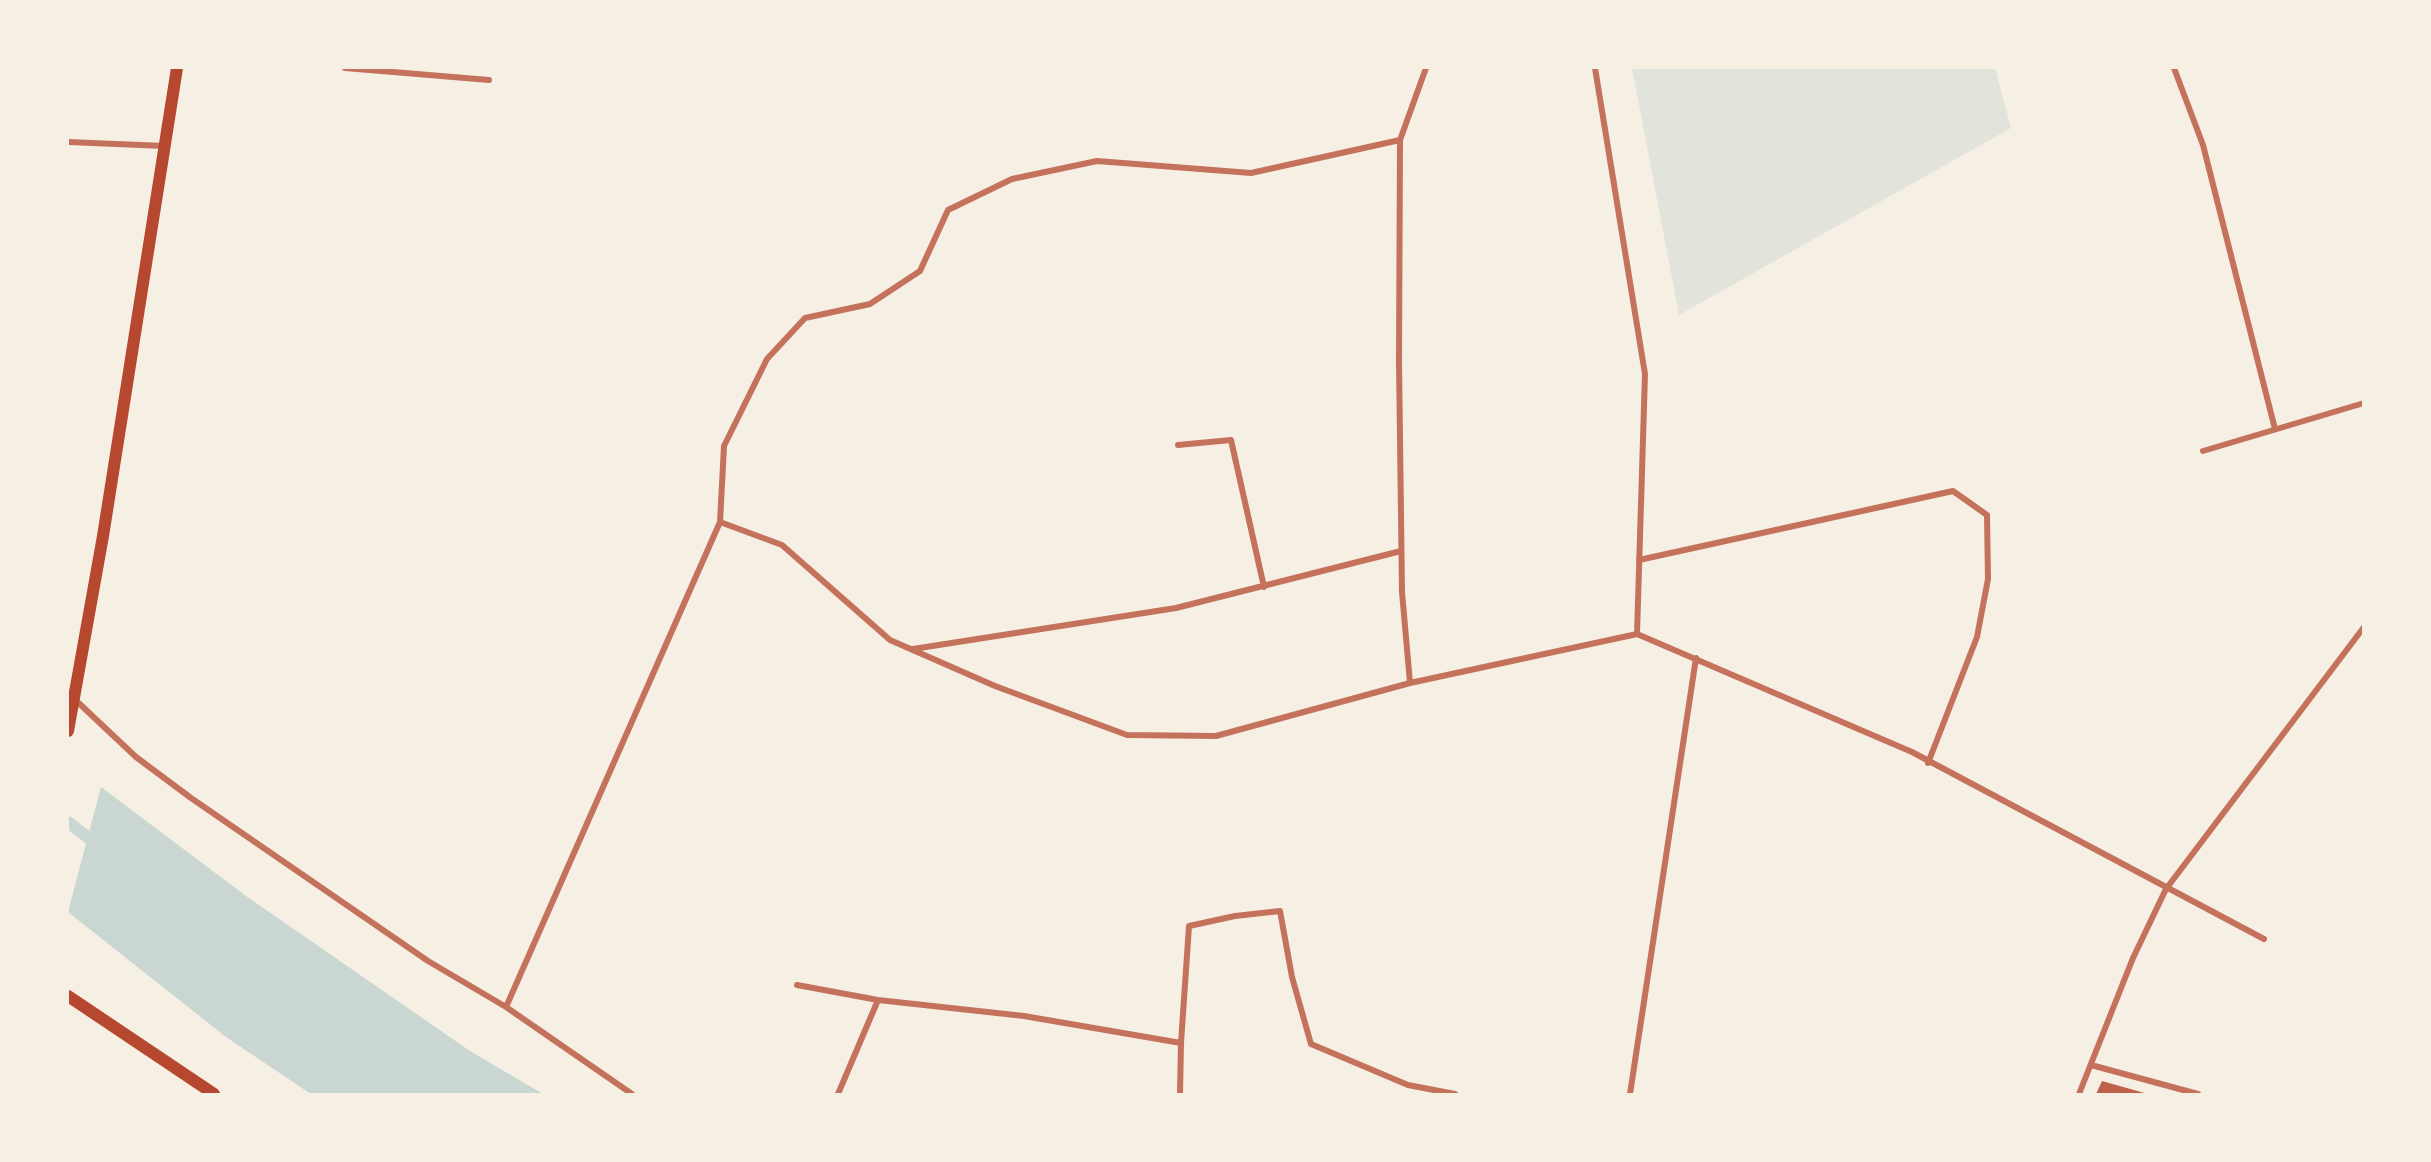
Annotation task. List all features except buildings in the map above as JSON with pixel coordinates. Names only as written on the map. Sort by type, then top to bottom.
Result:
[{"type":"main road","points":[[68,730],[71,696],[177,68]]},
{"type":"main road","points":[[68,996],[214,1095]]},
{"type":"street","points":[[345,68],[489,80]]},
{"type":"street","points":[[1410,683],[1401,551],[1400,140],[1426,68]]},
{"type":"street","points":[[1595,68],[1645,374],[1637,634]]},
{"type":"street","points":[[2174,68],[2203,145],[2275,429]]},
{"type":"street","points":[[506,1007],[720,522],[724,446],[767,359],[805,318],[870,304],[921,271],[948,210],[1012,179],[1097,160],[1251,173],[1400,140]]},
{"type":"street","points":[[68,142],[165,146]]},
{"type":"street","points":[[2203,451],[2364,403]]},
{"type":"street","points":[[1178,445],[1232,440],[1264,587]]},
{"type":"street","points":[[1639,560],[1953,491],[1987,515],[1988,579],[1977,637],[1928,763]]},
{"type":"street","points":[[720,522],[782,545],[890,640],[995,686],[1127,735],[1216,736],[1410,683],[1637,634],[1664,648],[1696,658],[1912,752],[1928,763],[2264,939]]},
{"type":"street","points":[[912,649],[1176,608],[1401,551]]},
{"type":"street","points":[[2079,1095],[2133,958],[2166,889],[2364,627]]},
{"type":"street","points":[[1630,1095],[1696,658]]},
{"type":"street","points":[[71,696],[136,757],[191,798],[428,960],[506,1007],[632,1095]]},
{"type":"street","points":[[1180,1095],[1189,926],[1235,916],[1280,911],[1293,977],[1311,1044],[1408,1085],[1455,1095]]},
{"type":"street","points":[[797,985],[878,1000],[1024,1016],[1181,1043]]},
{"type":"street","points":[[838,1095],[878,1000]]},
{"type":"street","points":[[2091,1065],[2198,1095]]},
{"type":"shaded area","points":[[1632,68],[1995,68],[2011,128],[1679,315]]},
{"type":"shaded area","points":[[101,787],[246,896],[470,1051],[543,1094],[311,1094],[226,1037],[68,912]]},
{"type":"waterway","points":[[68,822],[100,847]]}]
